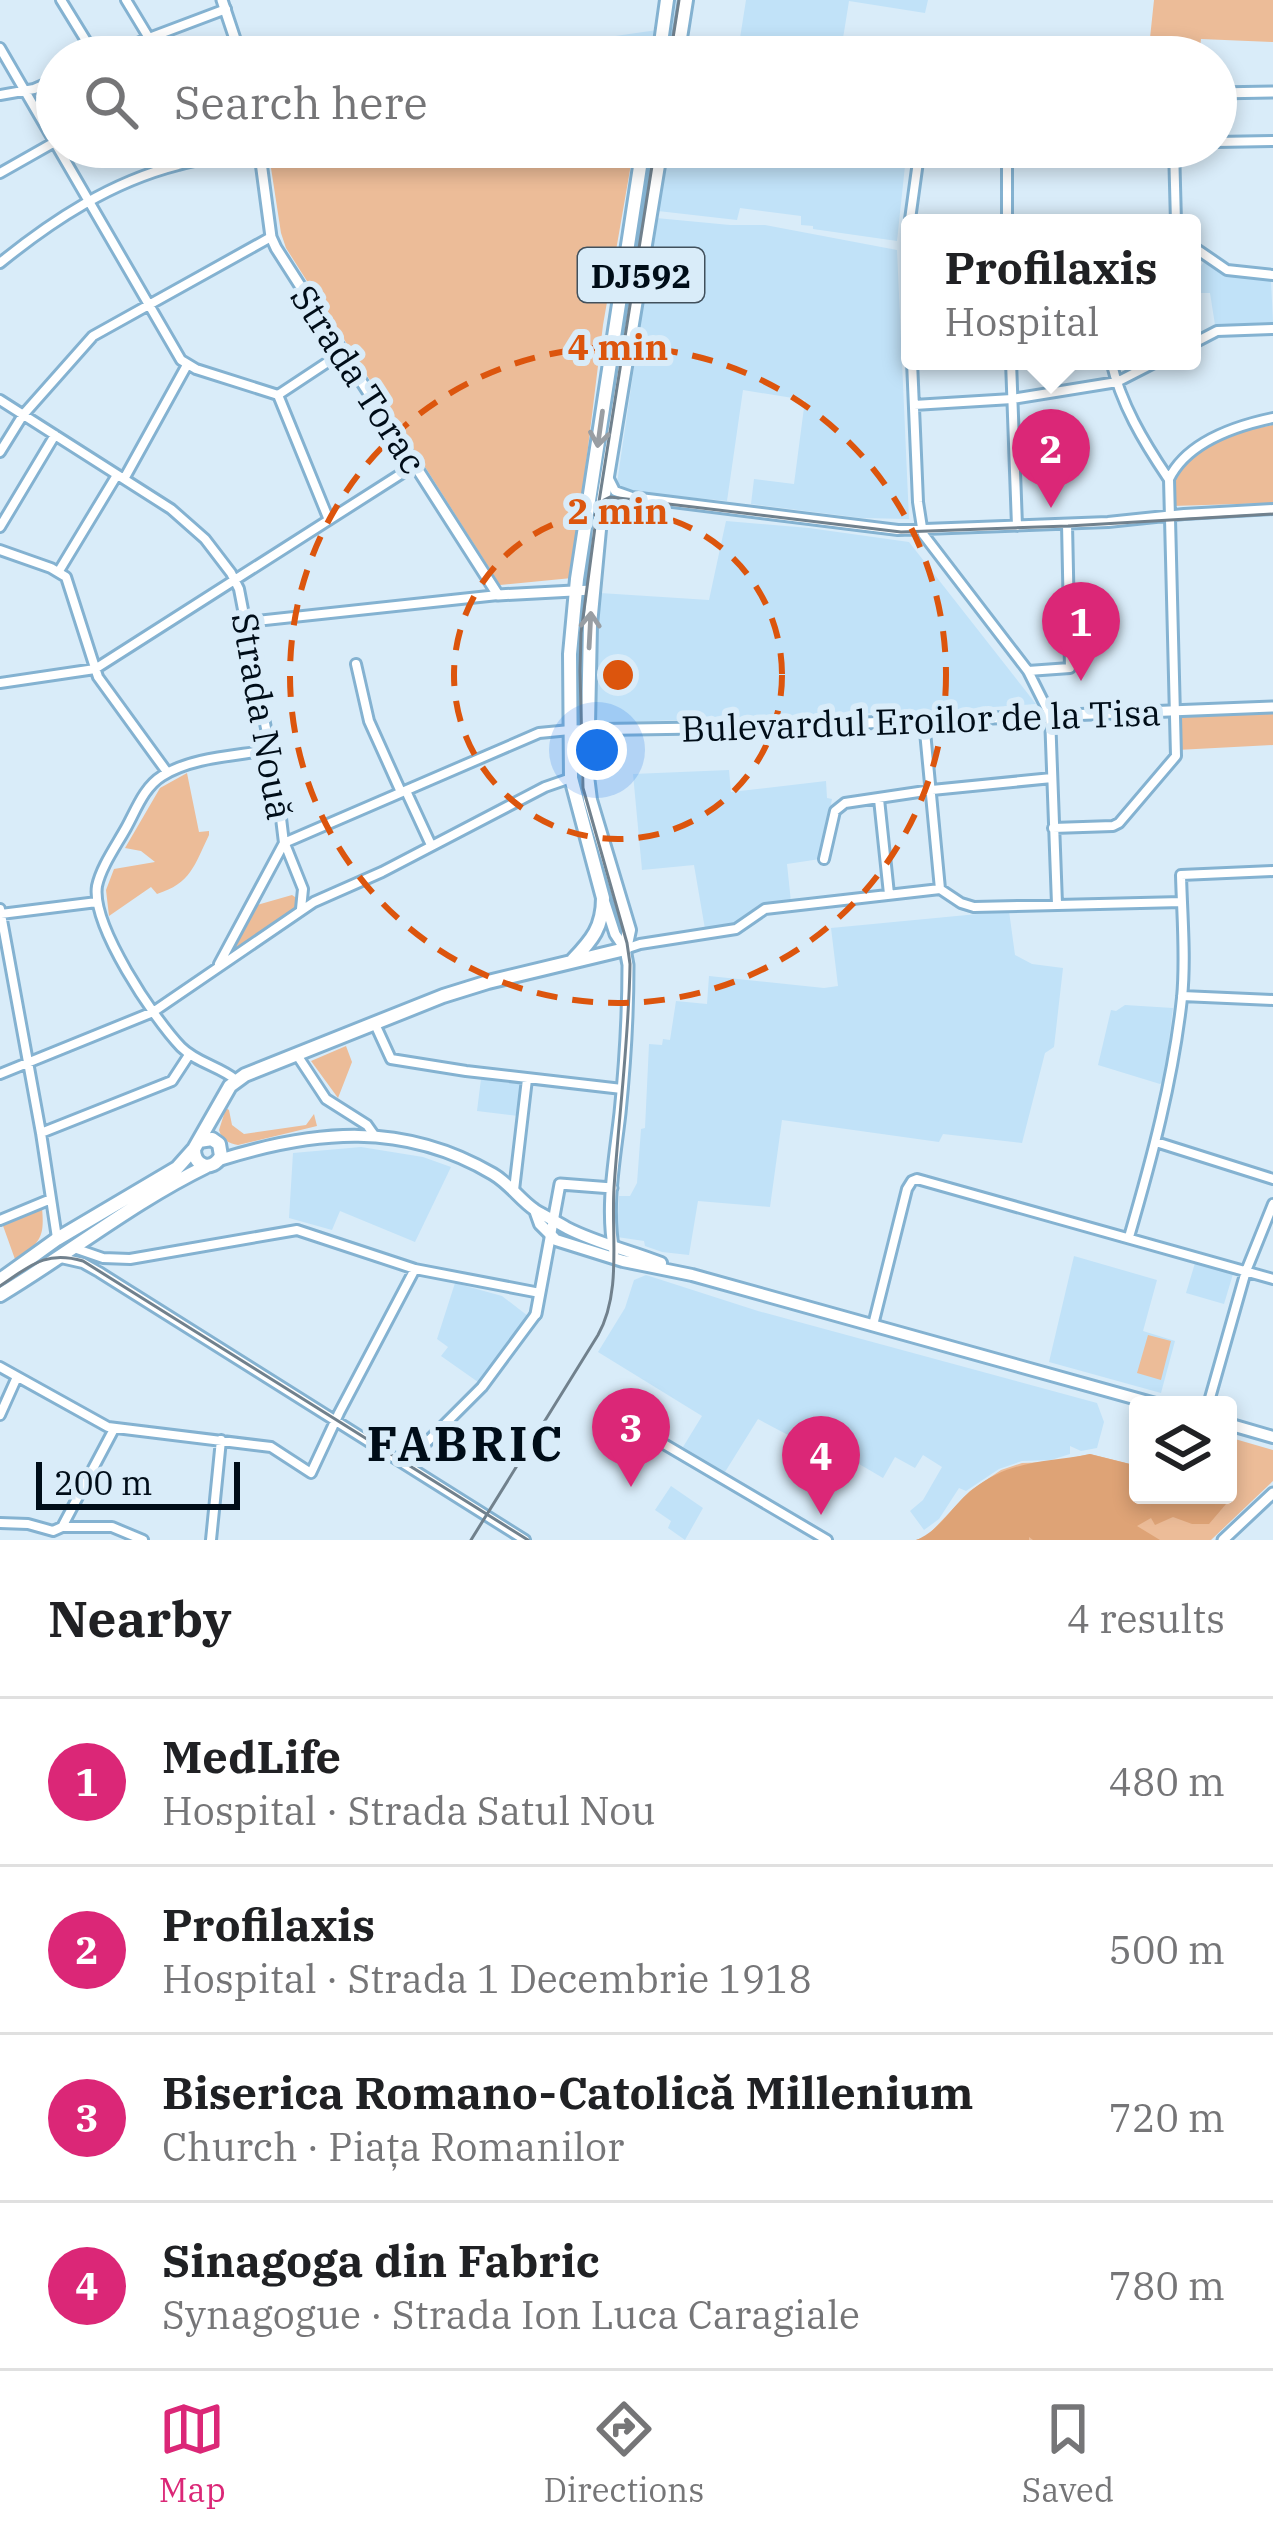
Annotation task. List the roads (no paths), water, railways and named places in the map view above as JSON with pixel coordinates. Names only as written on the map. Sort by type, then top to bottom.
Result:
[{"type":"main road","points":[[661,36],[667,0]]},
{"type":"main road","points":[[680,36],[686,0]]},
{"type":"main road","name":"DJ592","points":[[603,898],[571,778],[570,654],[640,168]]},
{"type":"main road","name":"DJ592","points":[[626,949],[629,930],[588,788],[592,590],[658,168]]},
{"type":"main road","points":[[572,961],[596,934],[603,898]]},
{"type":"main road","points":[[0,1280],[57,1239],[177,1168],[236,1080],[374,1022],[488,982],[626,949]]},
{"type":"main road","points":[[211,1120],[222,1152],[213,1163]]},
{"type":"main road","points":[[0,1295],[75,1249],[137,1203],[213,1163],[324,1136],[374,1135],[447,1152],[496,1176],[535,1210],[568,1228],[692,1275]]},
{"type":"main road","points":[[196,1145],[207,1138],[241,1153]]},
{"type":"main road","points":[[196,1145],[196,1160],[213,1163]]},
{"type":"main road","points":[[535,1210],[541,1224],[562,1243],[1129,1397]]},
{"type":"main road","points":[[1237,1427],[1273,1437]]},
{"type":"street","points":[[61,0],[82,36]]},
{"type":"street","points":[[126,0],[148,36]]},
{"type":"street","points":[[154,36],[224,5],[234,36]]},
{"type":"street","points":[[0,48],[36,111]]},
{"type":"street","points":[[0,95],[36,87]]},
{"type":"street","points":[[1237,93],[1271,93]]},
{"type":"street","points":[[1237,142],[1273,141]]},
{"type":"street","points":[[0,173],[36,153]]},
{"type":"street","points":[[69,168],[181,361],[278,395],[329,520]]},
{"type":"street","points":[[0,263],[89,200],[166,168]]},
{"type":"street","name":"Strada Torac","points":[[263,168],[272,236],[290,271],[498,596]]},
{"type":"street","points":[[912,214],[917,168]]},
{"type":"street","points":[[1007,168],[1007,214]]},
{"type":"street","points":[[1175,168],[1176,214]]},
{"type":"street","points":[[0,452],[23,415],[93,336],[272,236]]},
{"type":"street","points":[[1201,252],[1227,270],[1273,274]]},
{"type":"street","points":[[1201,339],[1216,331],[1273,329]]},
{"type":"street","points":[[278,395],[343,352]]},
{"type":"street","points":[[59,572],[187,365]]},
{"type":"street","points":[[912,370],[922,530],[1028,671],[1050,715],[1057,904]]},
{"type":"street","points":[[1011,370],[1017,526]]},
{"type":"street","points":[[1053,828],[1114,826],[1176,756],[1168,479],[1144,442],[1114,370]]},
{"type":"street","points":[[914,405],[1012,399],[1117,382],[1140,370]]},
{"type":"street","name":"Strada Nouă","points":[[0,400],[185,520],[235,580],[285,832],[284,843],[219,964]]},
{"type":"street","points":[[1168,479],[1176,465],[1198,448],[1230,431],[1273,418]]},
{"type":"street","points":[[0,526],[55,435]]},
{"type":"street","points":[[0,682],[95,668],[415,465]]},
{"type":"street","points":[[608,478],[615,490],[632,497],[871,528],[1067,524],[1273,509]]},
{"type":"street","points":[[1028,671],[1070,668],[1067,524]]},
{"type":"street","points":[[0,550],[59,572],[69,581],[95,668],[167,772]]},
{"type":"street","points":[[247,622],[592,590]]},
{"type":"street","points":[[356,664],[369,721],[431,845]]},
{"type":"street","name":"Bulevardul Eroilor de la Tisa","points":[[570,730],[1273,707]]},
{"type":"street","points":[[924,721],[940,889]]},
{"type":"street","points":[[314,902],[304,894],[284,843],[539,733],[570,730]]},
{"type":"street","points":[[236,1080],[189,1054],[163,1027],[117,954],[97,902],[99,878],[149,787],[167,772],[269,750]]},
{"type":"street","points":[[0,1074],[153,1012],[314,902],[571,778]]},
{"type":"street","points":[[824,859],[837,808],[844,802],[1052,778]]},
{"type":"street","points":[[880,799],[889,894]]},
{"type":"street","points":[[1129,1237],[1168,1088],[1182,996],[1181,875],[1273,871]]},
{"type":"street","points":[[626,949],[734,929],[765,909],[940,889],[974,907],[1182,902]]},
{"type":"street","points":[[301,911],[304,894]]},
{"type":"street","points":[[603,898],[615,934],[626,949],[628,976],[612,1188],[616,1259]]},
{"type":"street","points":[[97,902],[0,911],[60,1258],[99,1271],[525,1540]]},
{"type":"street","points":[[239,930],[242,939],[255,944]]},
{"type":"street","points":[[1182,996],[1273,1000]]},
{"type":"street","points":[[374,1022],[391,1059],[622,1089]]},
{"type":"street","points":[[41,1132],[172,1081],[189,1054]]},
{"type":"street","points":[[297,1054],[326,1099],[367,1125],[374,1135]]},
{"type":"street","points":[[514,1190],[527,1079]]},
{"type":"street","points":[[1156,1142],[1273,1179]]},
{"type":"street","points":[[872,1325],[908,1186],[920,1179],[1273,1279]]},
{"type":"street","points":[[405,1464],[482,1387],[536,1314],[560,1184],[612,1188]]},
{"type":"street","points":[[0,1220],[51,1199]]},
{"type":"street","points":[[1211,1396],[1246,1271],[1273,1204]]},
{"type":"street","points":[[550,1233],[568,1228]]},
{"type":"street","points":[[57,1239],[104,1258],[130,1259],[297,1230],[415,1269],[540,1293]]},
{"type":"street","points":[[0,1367],[114,1429],[271,1447],[311,1473],[415,1269]]},
{"type":"street","points":[[0,1415],[17,1377]]},
{"type":"street","points":[[635,1427],[827,1540]]},
{"type":"street","points":[[54,1532],[114,1429]]},
{"type":"street","points":[[211,1540],[221,1440]]},
{"type":"street","points":[[1223,1540],[1273,1493]]},
{"type":"street","points":[[0,1523],[22,1523],[54,1532],[112,1527],[143,1540]]},
{"type":"tram line","points":[[673,36],[679,0]]},
{"type":"tram line","points":[[471,1540],[598,1335],[613,1282],[614,1188],[630,964],[583,788],[581,633],[652,168]]},
{"type":"tram line","points":[[595,515],[610,497],[901,532],[1273,514]]},
{"type":"tram line","points":[[0,1286],[48,1259],[83,1261],[528,1540]]},
{"type":"place","name":"Profilaxis","points":[[1051,508]]},
{"type":"place","name":"MedLife","points":[[1081,681]]},
{"type":"place","name":"Biserica Romano-Catolică Millenium","points":[[631,1487]]},
{"type":"place","name":"Sinagoga din Fabric","points":[[821,1515]]},
{"type":"district","name":"FABRIC","points":[[466,1443]]}]
